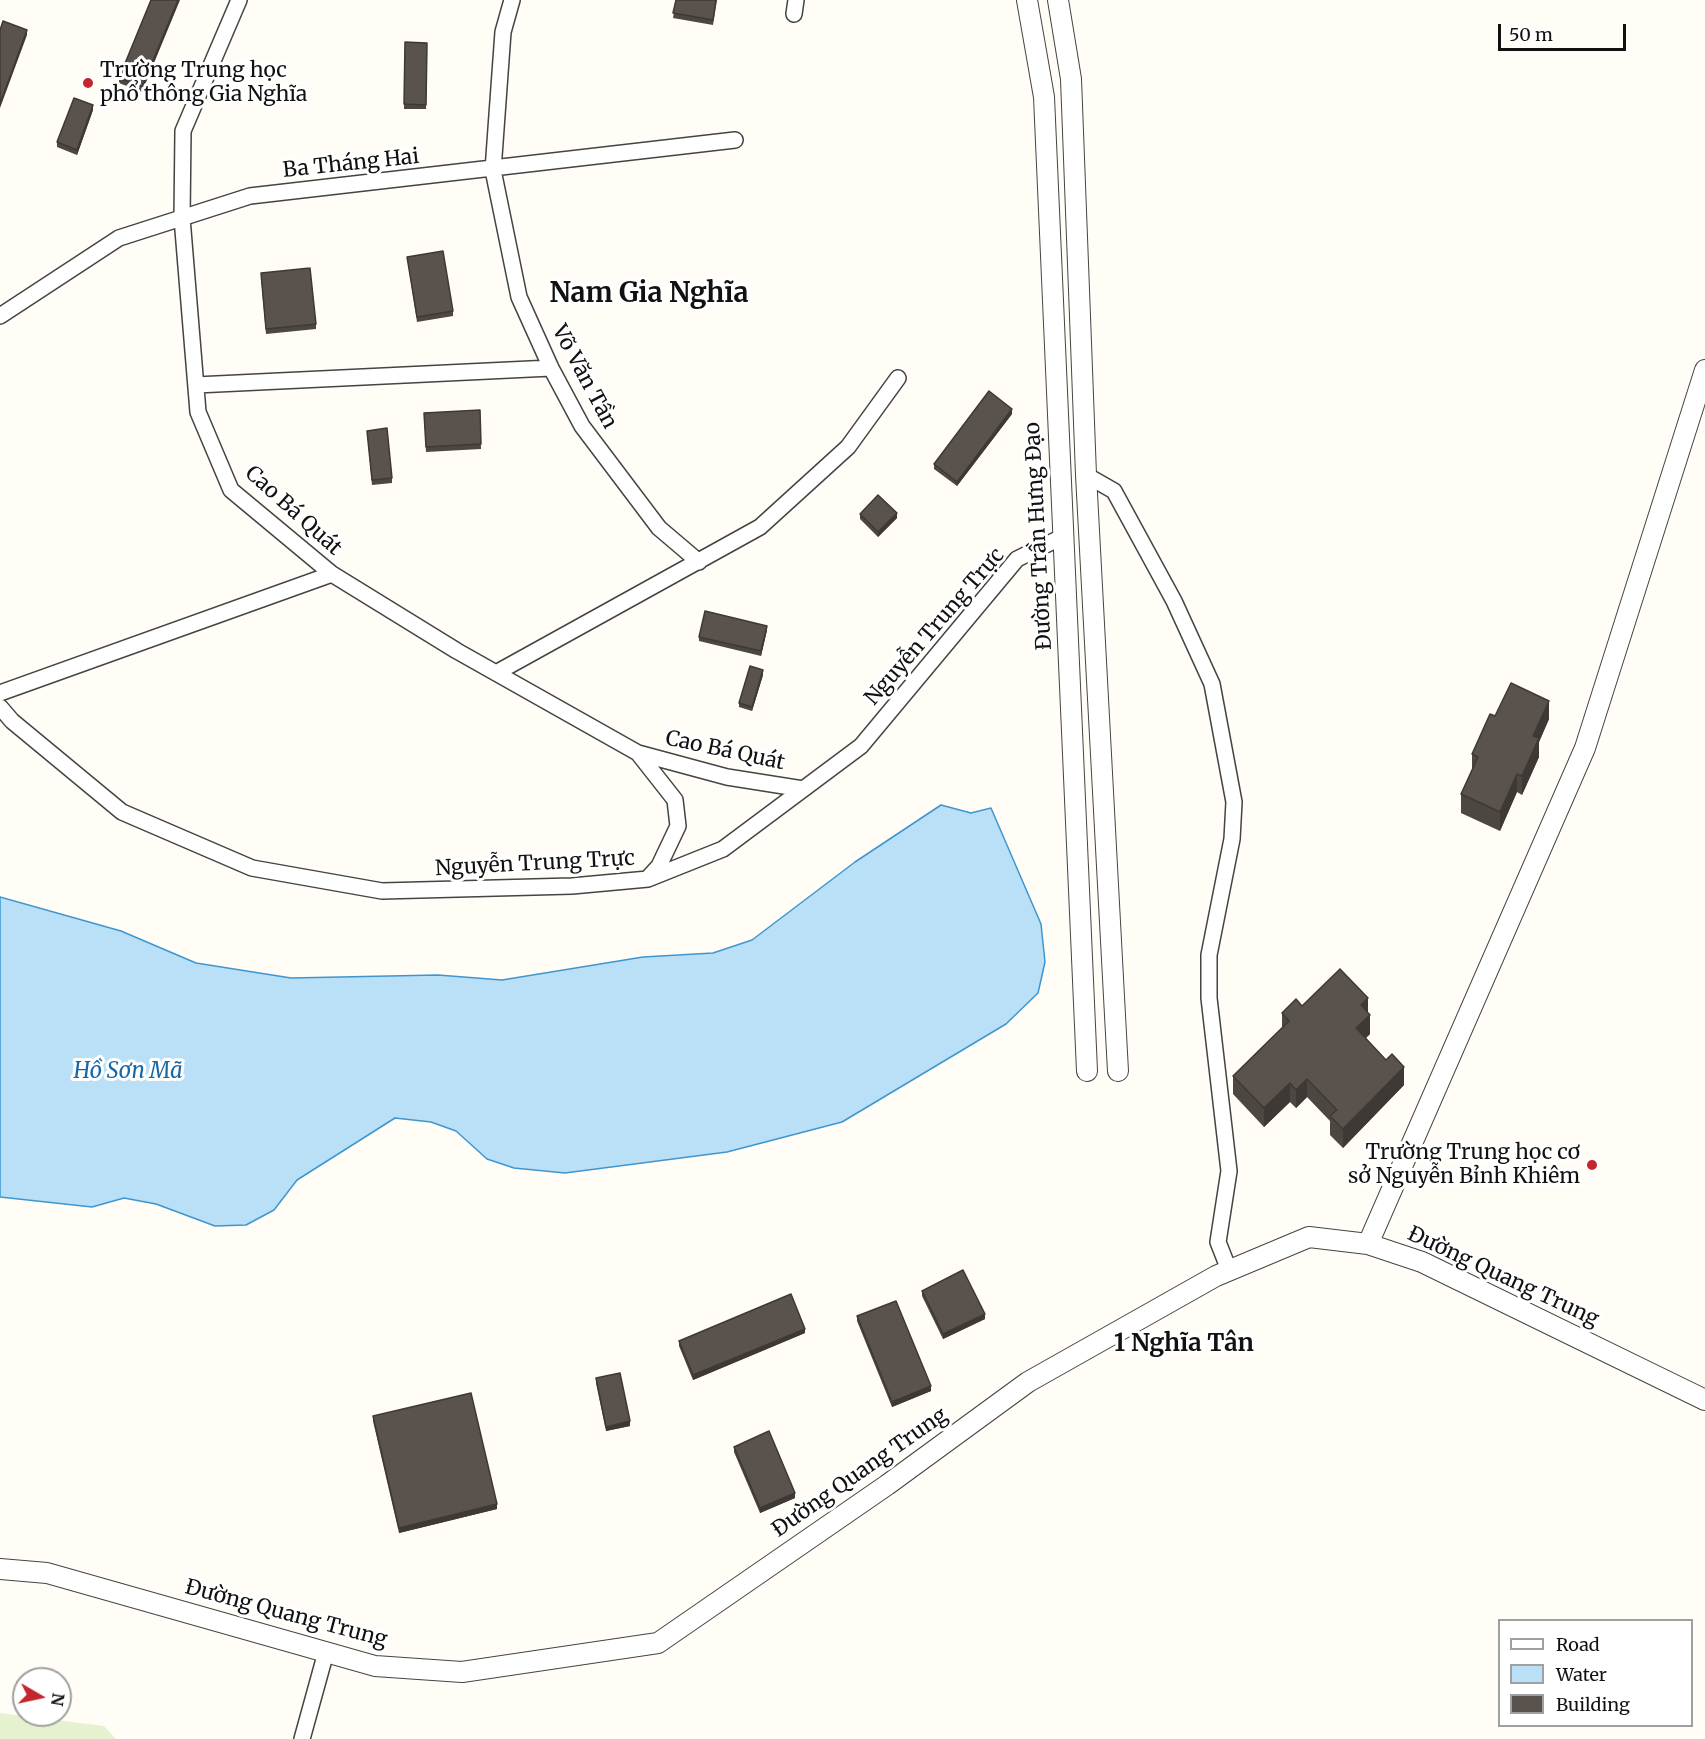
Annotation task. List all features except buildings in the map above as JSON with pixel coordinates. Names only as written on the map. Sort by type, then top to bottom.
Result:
[{"type":"street","name":"Cao Bá Quát","points":[[239,0],[183,130],[182,218],[198,412],[231,490],[332,573],[496,674],[638,753],[727,777],[803,789]]},
{"type":"street","name":"Võ Văn Tần","points":[[512,0],[503,32],[493,170],[519,297],[551,368],[582,426],[652,519],[699,562]]},
{"type":"street","name":"Đường Trần Hưng Đạo","points":[[1027,0],[1044,97],[1087,1071]]},
{"type":"street","points":[[1058,0],[1071,79],[1086,475],[1118,1071]]},
{"type":"street","name":"Ba Tháng Hai","points":[[0,316],[118,238],[250,196],[493,170],[735,140]]},
{"type":"street","points":[[196,385],[551,368]]},
{"type":"street","points":[[1368,1245],[1585,748],[1705,370]]},
{"type":"street","points":[[496,674],[760,526],[848,447],[898,378]]},
{"type":"street","points":[[1086,475],[1114,491],[1174,601],[1212,684],[1234,802],[1232,839],[1209,955],[1209,998],[1229,1171],[1218,1242],[1229,1270]]},
{"type":"street","points":[[1064,536],[1090,535]]},
{"type":"street","name":"Nguyễn Trung Trực","points":[[0,707],[12,722],[122,812],[252,868],[382,891],[572,886],[648,879],[723,849],[861,746],[1017,559],[1064,536]]},
{"type":"street","points":[[0,693],[332,573]]},
{"type":"street","name":"Cao Bá Quát","points":[[638,753],[675,800],[678,826],[659,866],[648,879]]},
{"type":"street","points":[[1078,866],[1107,865]]},
{"type":"street","name":"Đường Quang Trung","points":[[0,1569],[47,1572],[375,1666],[462,1672],[658,1643],[887,1485],[1028,1382],[1229,1270],[1309,1237],[1368,1245],[1422,1262],[1705,1400]]},
{"type":"street","points":[[302,1739],[326,1652]]},
{"type":"green space","points":[[0,1713],[12,1714],[12,1727],[72,1727],[72,1722],[104,1726],[116,1739],[0,1739]]},
{"type":"water","name":"Hồ Sơn Mã","points":[[941,805],[971,813],[991,808],[1041,924],[1045,962],[1038,993],[1006,1024],[842,1122],[727,1152],[565,1173],[514,1168],[487,1159],[456,1131],[431,1122],[395,1118],[297,1180],[274,1210],[246,1225],[215,1226],[156,1204],[124,1198],[92,1207],[0,1197],[0,897],[121,931],[196,963],[291,978],[438,975],[502,980],[643,957],[713,953],[752,940],[855,862]]},
{"type":"place","name":"Trường Trung học phổ thông Gia Nghĩa","points":[[88,83]]},
{"type":"place","name":"Trường Trung học cơ sở Nguyễn Bỉnh Khiêm","points":[[1592,1165]]},
{"type":"district","name":"Nam Gia Nghĩa","points":[[649,294]]},
{"type":"district","name":"1 Nghĩa Tân","points":[[1184,1344]]}]
